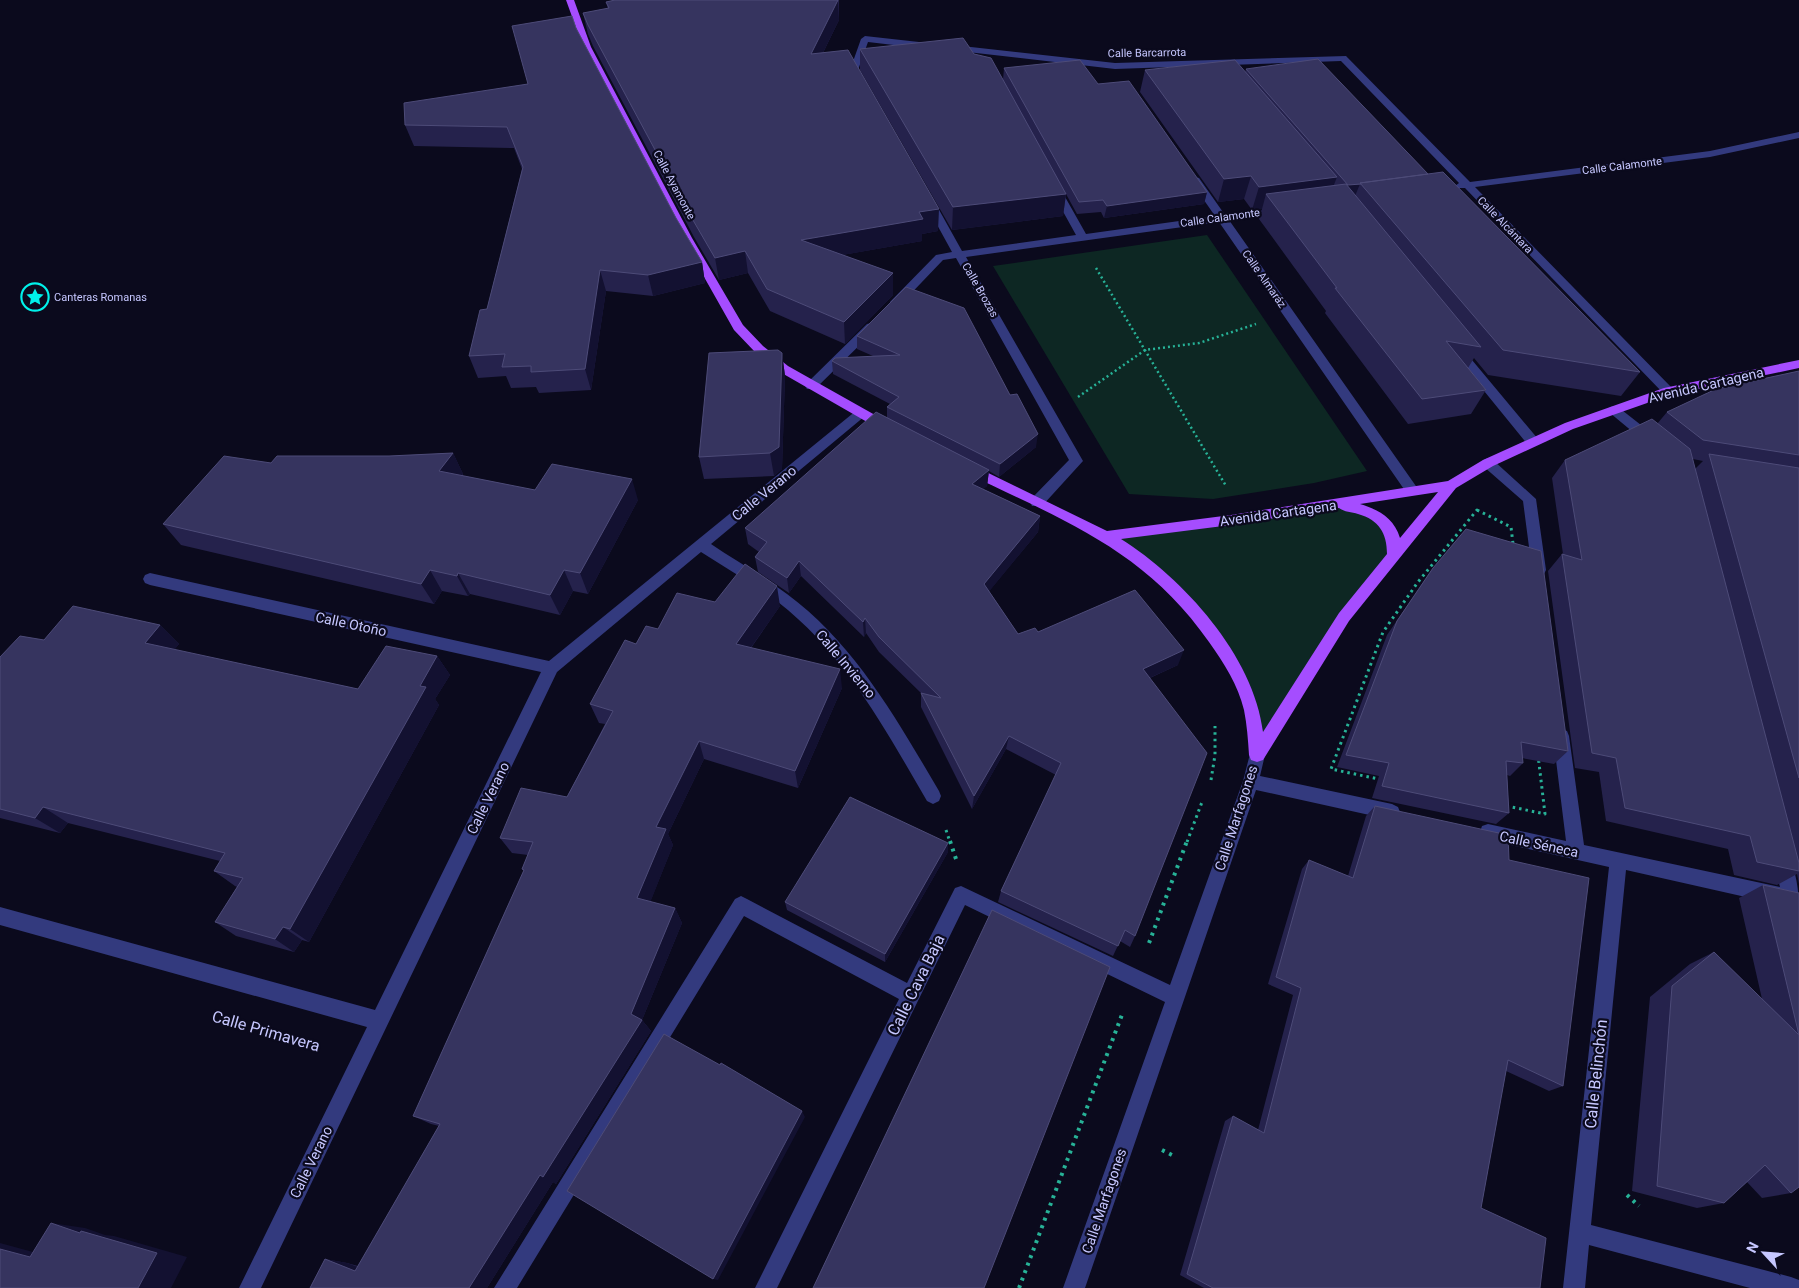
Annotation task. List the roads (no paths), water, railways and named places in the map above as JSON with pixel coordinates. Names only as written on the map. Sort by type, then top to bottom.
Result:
[{"type":"main road","name":"Calle Ayamonte","points":[[570,0],[591,55],[723,304],[738,328],[759,349],[811,386]]},
{"type":"main road","name":"Avenida Cartagena","points":[[1257,756],[1344,617],[1451,485],[1488,463],[1569,426],[1668,391],[1799,364]]},
{"type":"main road","points":[[811,386],[895,431]]},
{"type":"main road","name":"Calle Marfagones","points":[[962,466],[1105,536],[1132,554],[1177,593],[1218,643],[1248,696],[1254,721],[1257,756]]},
{"type":"main road","name":"Avenida Cartagena","points":[[1105,536],[1336,504],[1451,485]]},
{"type":"main road","points":[[1336,504],[1364,510],[1379,519],[1391,533],[1394,555]]},
{"type":"street","name":"Calle Barcarrota","points":[[863,87],[854,70],[865,39],[1118,70],[1220,63],[1343,58]]},
{"type":"street","points":[[981,52],[988,64]]},
{"type":"street","name":"Calle Alcántara","points":[[1343,58],[1668,391]]},
{"type":"street","points":[[1220,63],[1228,73]]},
{"type":"street","name":"Calle Calamonte","points":[[1446,188],[1710,154],[1799,134]]},
{"type":"street","name":"Calle Almaráz","points":[[1188,170],[1413,492]]},
{"type":"street","points":[[1050,178],[1082,237]]},
{"type":"street","name":"Calle Brozas","points":[[926,196],[1076,461],[1037,502]]},
{"type":"street","name":"Calle Calamonte","points":[[811,386],[940,257],[1289,209]]},
{"type":"street","points":[[1451,342],[1533,442]]},
{"type":"street","points":[[1614,410],[1659,446]]},
{"type":"street","name":"Calle Verano","points":[[250,1288],[551,668],[861,413]]},
{"type":"street","points":[[1488,463],[1529,500],[1541,588]]},
{"type":"street","name":"Calle Invierno","points":[[701,545],[783,598],[831,642],[879,704],[933,796]]},
{"type":"street","name":"Calle Otoño","points":[[150,579],[551,668]]},
{"type":"street","points":[[1559,724],[1576,851]]},
{"type":"street","name":"Calle Marfagones","points":[[1074,1288],[1251,781],[1257,756]]},
{"type":"street","points":[[1251,781],[1404,814]]},
{"type":"street","name":"Calle Séneca","points":[[1470,829],[1795,900]]},
{"type":"street","points":[[1777,841],[1795,900]]},
{"type":"street","name":"Calle Belinchón","points":[[1574,1288],[1618,861]]},
{"type":"street","name":"Calle Cava Baja","points":[[766,1288],[961,894],[1175,997]]},
{"type":"street","points":[[505,1288],[741,906],[911,996]]},
{"type":"street","points":[[0,916],[379,1022]]},
{"type":"street","points":[[1580,1232],[1791,1288]]},
{"type":"place","name":"Canteras Romanas","points":[[35,297]]}]
